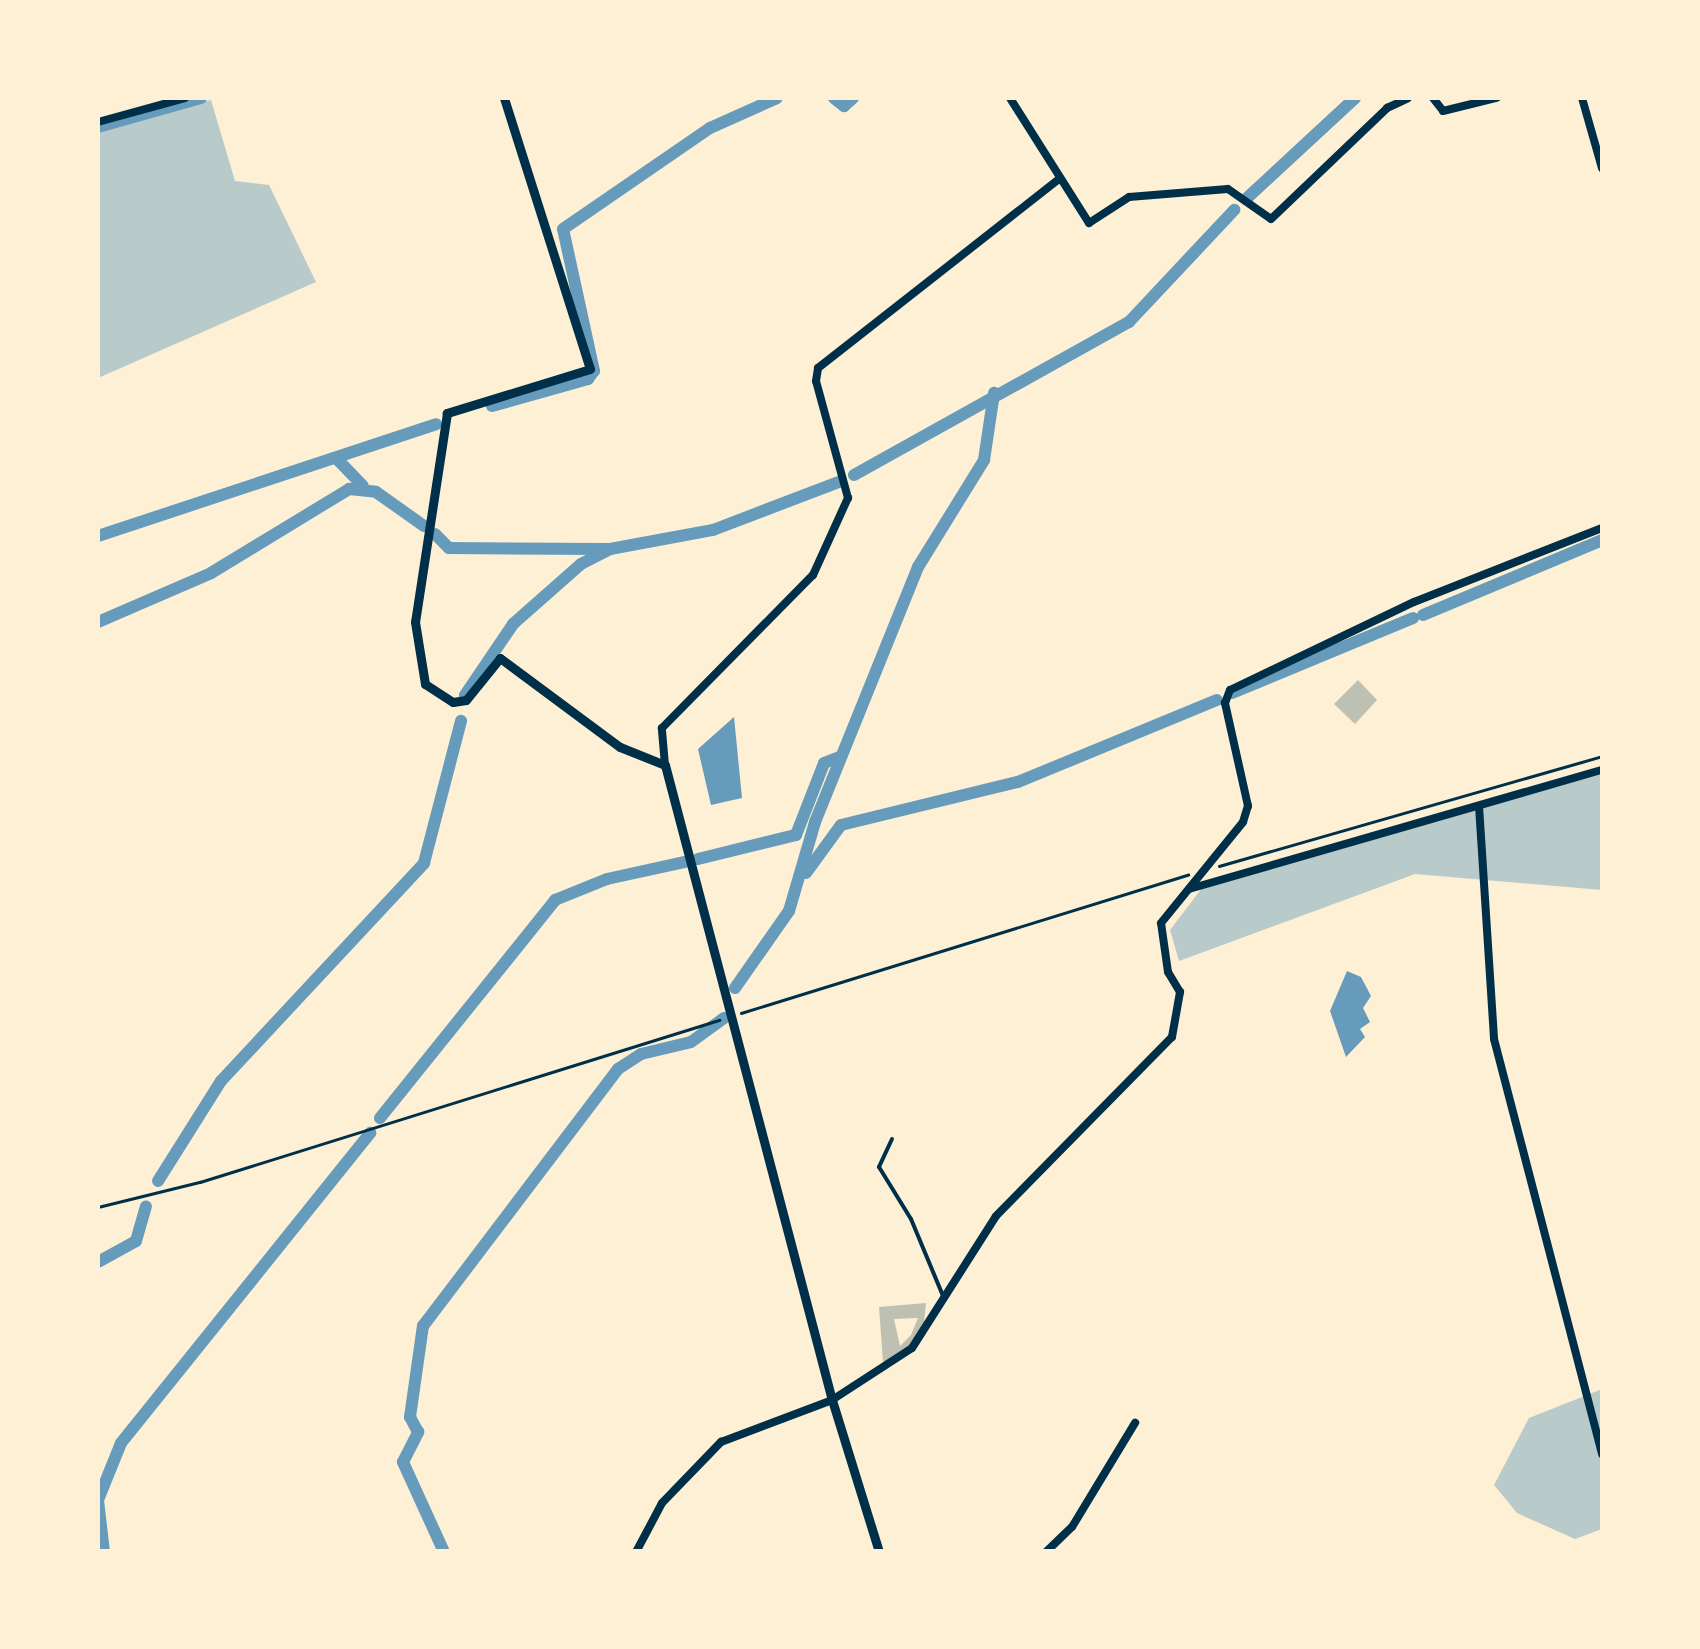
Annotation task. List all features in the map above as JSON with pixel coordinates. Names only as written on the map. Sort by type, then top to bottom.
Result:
[{"type":"street","points":[[98,122],[185,98]]},
{"type":"street","points":[[504,98],[590,369],[586,375],[447,413],[416,622],[425,684],[453,702],[466,700],[500,658],[620,746],[664,765]]},
{"type":"street","points":[[1010,98],[1089,222],[1129,198],[1228,189],[1271,219],[1387,108],[1408,98]]},
{"type":"street","points":[[1433,98],[1443,111],[1496,98]]},
{"type":"street","points":[[1582,98],[1602,168]]},
{"type":"street","points":[[880,1552],[832,1400],[734,1015],[664,765],[662,728],[812,575],[848,498],[816,382],[818,368],[1059,179]]},
{"type":"street","points":[[636,1552],[662,1502],[721,1442],[832,1400],[899,1360],[946,1300],[996,1216],[1172,1037],[1180,992],[1168,972],[1161,923],[1243,822],[1248,806],[1224,703],[1230,690],[1414,602],[1602,528]]},
{"type":"street","points":[[1189,890],[1602,770]]},
{"type":"street","points":[[1479,806],[1494,1039],[1602,1454]]},
{"type":"street","points":[[1046,1552],[1072,1526],[1135,1424]]},
{"type":"lane","points":[[892,1139],[879,1168],[911,1219],[946,1300]]},
{"type":"path","points":[[98,1207],[200,1182],[1206,870],[1602,756]]},
{"type":"shaded area","points":[[211,100],[235,181],[269,185],[316,282],[98,378],[98,131]]},
{"type":"shaded area","points":[[1602,774],[1602,890],[1415,874],[1179,961],[1170,930],[1205,884]]},
{"type":"shaded area","points":[[1602,1389],[1602,1529],[1575,1539],[1517,1513],[1494,1485],[1529,1418]]},
{"type":"water","points":[[734,717],[742,798],[711,805],[698,749]]},
{"type":"water","points":[[1347,971],[1361,977],[1371,996],[1363,1008],[1370,1022],[1360,1029],[1365,1037],[1346,1057],[1330,1011]]},
{"type":"building","points":[[1358,680],[1377,700],[1355,724],[1334,704]]},
{"type":"building","points":[[926,1303],[924,1323],[906,1351],[883,1362],[879,1307]],"holes":[[[918,1318],[911,1335],[900,1346],[894,1319]]]},
{"type":"waterway","points":[[98,127],[201,98]]},
{"type":"waterway","points":[[492,406],[588,379],[594,371],[563,229],[710,128],[777,98]]},
{"type":"waterway","points":[[834,98],[844,106],[853,98]]},
{"type":"waterway","points":[[1246,199],[1355,98]]},
{"type":"waterway","points":[[854,475],[1129,322],[1234,210]]},
{"type":"waterway","points":[[735,988],[789,911],[815,822],[918,567],[984,460],[994,393]]},
{"type":"waterway","points":[[98,536],[436,424]]},
{"type":"waterway","points":[[337,459],[363,486]]},
{"type":"waterway","points":[[465,695],[513,624],[581,564],[610,549],[713,530],[839,482]]},
{"type":"waterway","points":[[98,622],[211,573],[349,489],[376,492],[424,526]]},
{"type":"waterway","points":[[435,534],[449,548],[607,549]]},
{"type":"waterway","points":[[1423,615],[1602,540]]},
{"type":"waterway","points":[[1232,693],[1413,618]]},
{"type":"waterway","points":[[806,873],[841,825],[1018,782],[1217,700]]},
{"type":"waterway","points":[[158,1181],[221,1081],[424,863],[461,721]]},
{"type":"waterway","points":[[698,859],[796,835],[824,763],[840,757]]},
{"type":"waterway","points":[[380,1118],[555,900],[607,879],[685,862]]},
{"type":"waterway","points":[[444,1552],[403,1462],[418,1432],[410,1417],[423,1326],[618,1069],[641,1054],[691,1042],[724,1018]]},
{"type":"waterway","points":[[104,1552],[98,1500],[121,1443],[370,1133]]},
{"type":"waterway","points":[[98,1262],[136,1241],[146,1206]]}]
